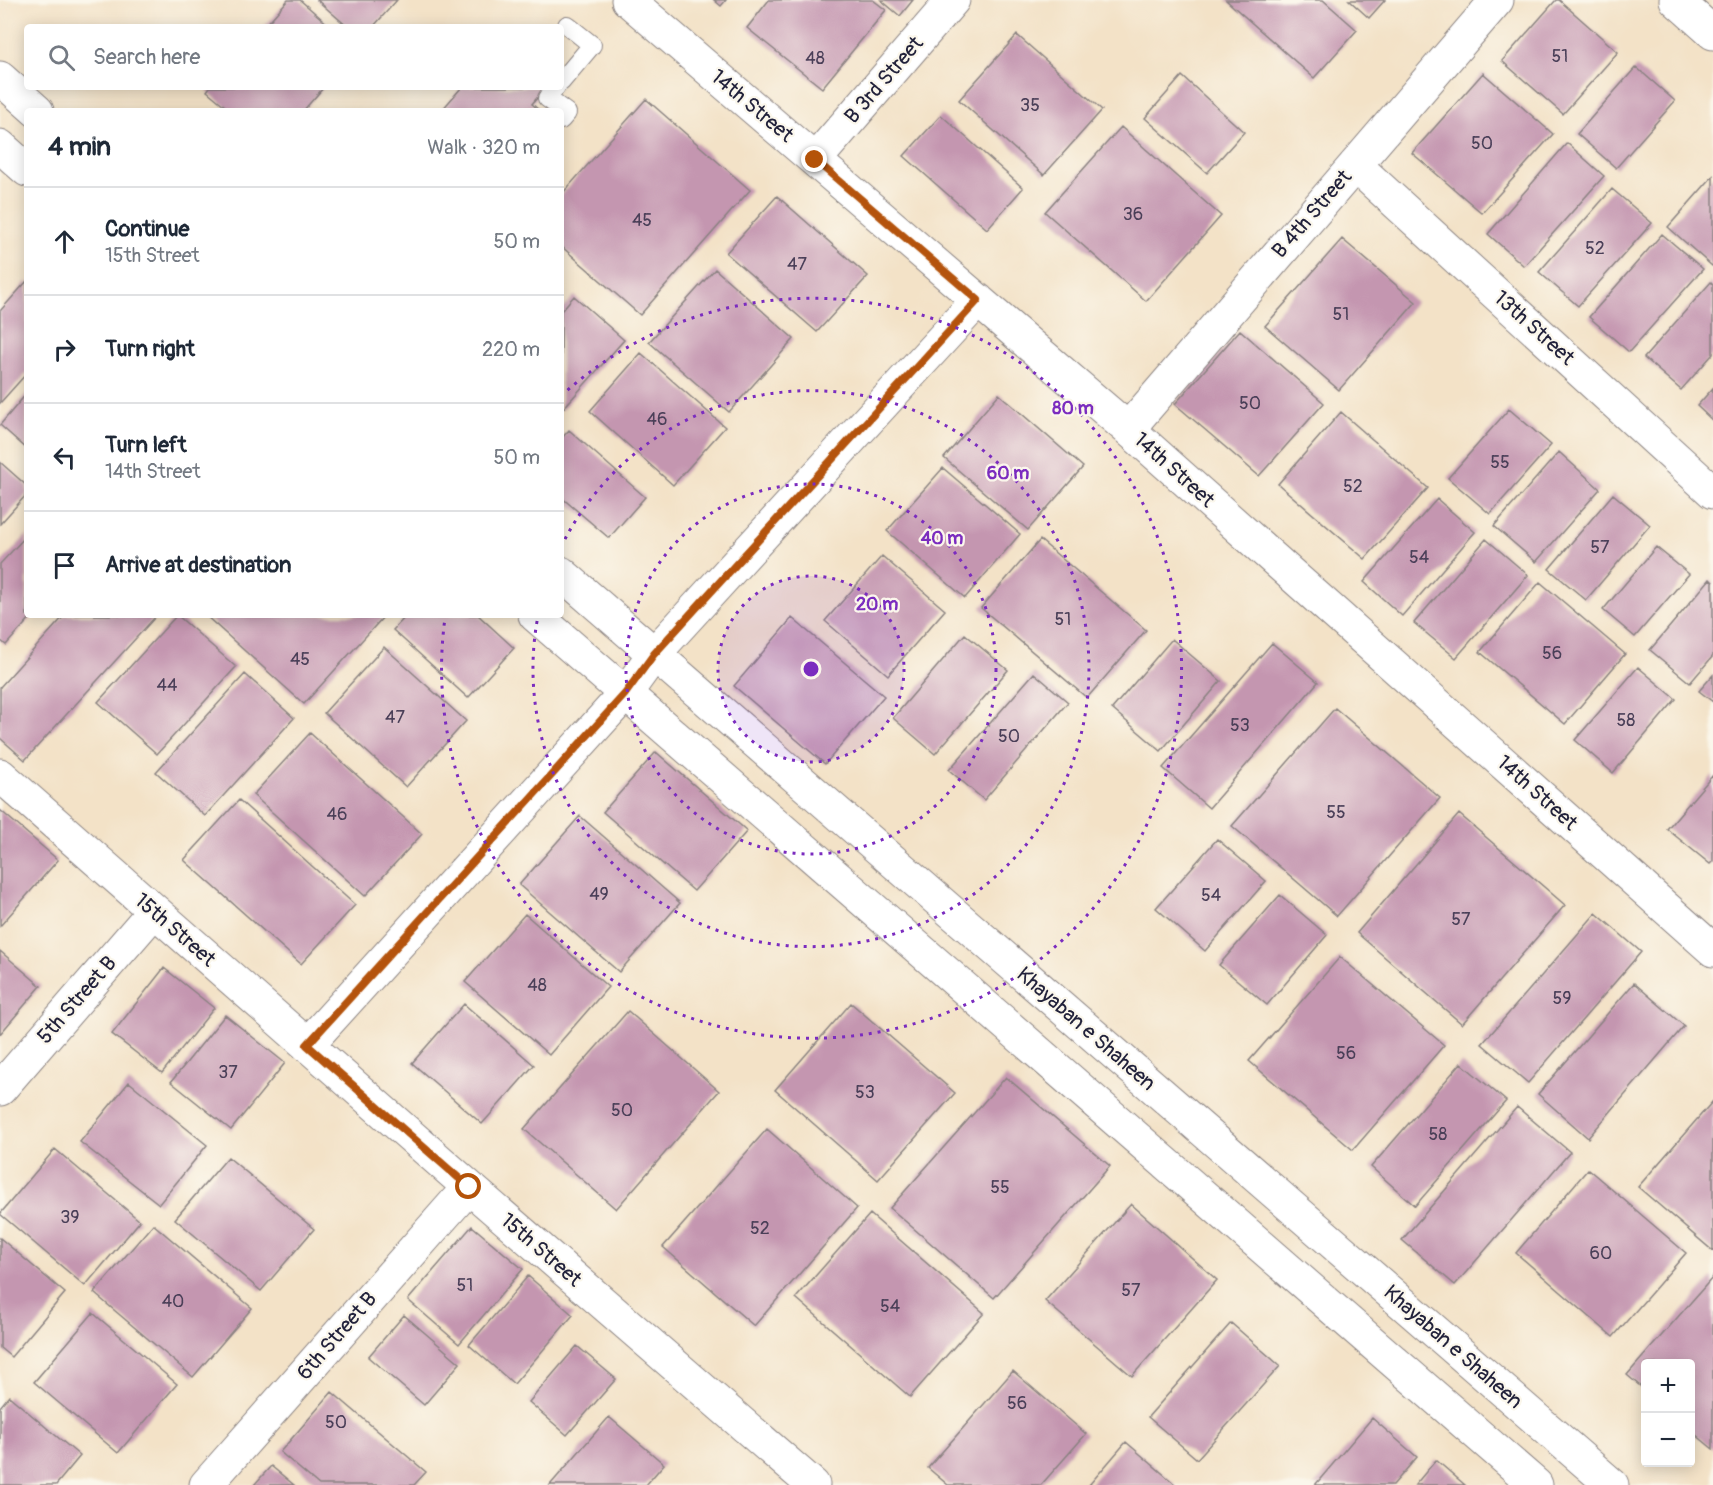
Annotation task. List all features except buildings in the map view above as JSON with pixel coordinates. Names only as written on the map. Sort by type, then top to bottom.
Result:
[{"type":"street","name":"14th Street","points":[[628,0],[1128,429],[1713,950]]},
{"type":"street","name":"B 3rd Street","points":[[815,160],[953,0]]},
{"type":"street","name":"B 4th Street","points":[[1128,429],[1497,0]]},
{"type":"street","points":[[1676,0],[1713,33]]},
{"type":"street","points":[[0,78],[34,108]]},
{"type":"street","points":[[0,146],[24,167]]},
{"type":"street","name":"13th Street","points":[[1355,165],[1713,492]]},
{"type":"street","points":[[307,1045],[625,694],[654,654],[978,300]]},
{"type":"street","name":"Khayaban e Shaheen","points":[[564,576],[1612,1485]]},
{"type":"street","points":[[538,618],[1536,1485]]},
{"type":"street","name":"15th Street","points":[[0,775],[469,1187],[813,1485]]},
{"type":"street","name":"5th Street B","points":[[0,1089],[154,911]]},
{"type":"street","name":"6th Street B","points":[[206,1485],[469,1187]]},
{"type":"lane","points":[[564,78],[592,45],[567,26]]},
{"type":"lane","points":[[554,90],[547,98],[560,108]]},
{"type":"route","points":[[469,1187],[307,1045],[625,694],[654,654],[978,300],[815,160]]}]
